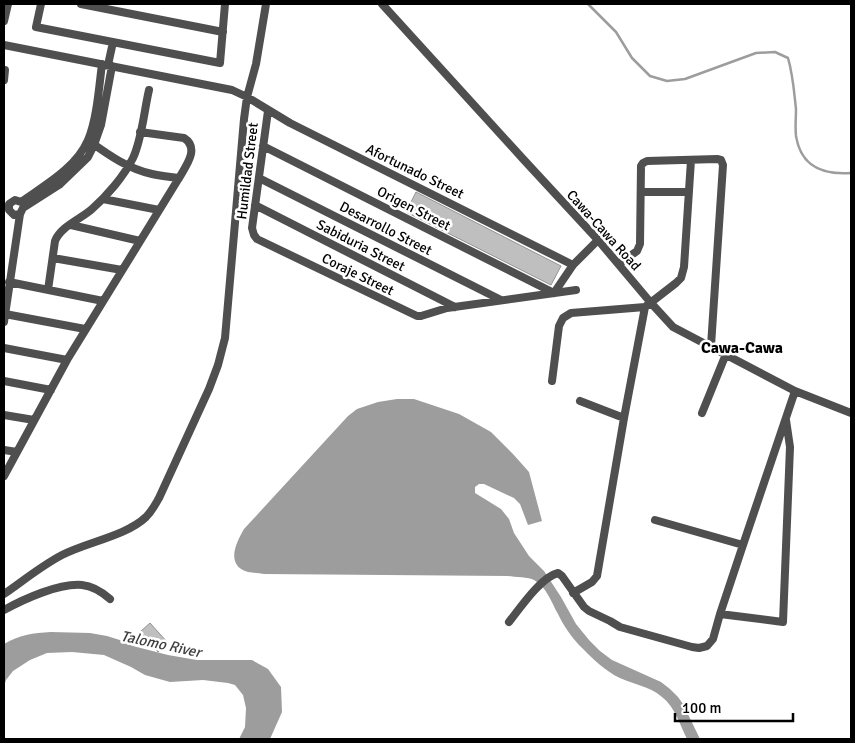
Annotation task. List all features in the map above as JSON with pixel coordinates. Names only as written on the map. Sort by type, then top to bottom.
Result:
[{"type":"street","points":[[4,21],[8,4]]},
{"type":"street","points":[[41,4],[36,27],[220,63],[225,4]]},
{"type":"street","points":[[81,4],[223,32]]},
{"type":"street","points":[[4,594],[62,555],[134,526],[145,518],[159,498],[209,389],[225,338],[244,118],[247,97],[256,64],[266,4]]},
{"type":"street","name":"Cawa-Cawa Road","points":[[382,4],[598,240],[619,264],[648,305],[679,330],[795,391],[851,413]]},
{"type":"street","points":[[85,329],[4,318],[22,208],[69,166],[91,143],[101,125],[108,65],[113,42]]},
{"type":"street","name":"Afortunado Street","points":[[4,45],[232,90],[314,135],[573,265]]},
{"type":"street","points":[[4,70],[4,80]]},
{"type":"street","points":[[48,290],[57,237],[60,232],[103,199],[128,166],[136,150],[148,90]]},
{"type":"street","name":"Humildad Street","points":[[254,235],[252,228],[268,110]]},
{"type":"street","points":[[4,476],[85,329],[180,178],[192,155],[189,141],[180,137],[140,132]]},
{"type":"street","points":[[91,143],[128,166],[150,174],[180,178]]},
{"type":"street","name":"Origen Street","points":[[263,146],[554,293]]},
{"type":"street","points":[[552,381],[559,326],[566,315],[648,305],[681,278],[683,273],[691,160]]},
{"type":"street","points":[[619,264],[637,251],[640,244],[641,166],[643,163],[647,161],[721,160],[711,346]]},
{"type":"street","name":"Desarrollo Street","points":[[259,178],[501,300]]},
{"type":"street","points":[[641,192],[689,192]]},
{"type":"street","points":[[103,199],[159,210]]},
{"type":"street","name":"Sabiduria Street","points":[[255,205],[455,307]]},
{"type":"street","points":[[71,225],[140,241]]},
{"type":"street","name":"Coraje Street","points":[[254,235],[258,239],[417,316],[455,307],[576,290]]},
{"type":"street","points":[[554,293],[573,265],[598,240]]},
{"type":"street","points":[[53,258],[122,270]]},
{"type":"street","points":[[9,282],[103,301]]},
{"type":"street","points":[[574,593],[592,582],[597,576],[624,418],[648,305]]},
{"type":"street","points":[[4,348],[67,360]]},
{"type":"street","points":[[702,413],[726,354]]},
{"type":"street","points":[[4,381],[51,390]]},
{"type":"street","points":[[510,622],[523,603],[539,586],[556,573],[560,574],[584,607],[620,627],[699,648],[707,646],[713,639],[742,545],[795,391]]},
{"type":"street","points":[[580,402],[624,418]]},
{"type":"street","points":[[4,415],[34,420]]},
{"type":"street","points":[[720,614],[783,622],[790,447],[786,418]]},
{"type":"street","points":[[4,450],[17,452]]},
{"type":"street","points":[[655,520],[742,545]]},
{"type":"street","points":[[4,610],[30,597],[62,587],[76,585],[94,588],[104,593],[110,599]]},
{"type":"shaded area","points":[[414,399],[459,414],[491,432],[513,454],[529,472],[542,521],[528,525],[520,504],[514,498],[484,484],[479,484],[475,487],[475,493],[501,509],[509,519],[514,533],[529,556],[544,571],[576,624],[589,640],[612,660],[661,682],[670,689],[683,704],[700,739],[687,739],[677,716],[667,701],[657,693],[614,675],[591,657],[567,630],[545,591],[532,579],[508,576],[264,574],[241,569],[237,564],[234,553],[244,529],[348,416],[357,409],[378,402]]},
{"type":"shaded area","points":[[51,632],[90,633],[107,636],[133,646],[197,660],[252,660],[268,669],[281,687],[282,712],[270,739],[239,739],[245,727],[246,708],[243,695],[235,685],[203,680],[170,682],[145,675],[104,655],[72,652],[47,653],[30,660],[13,671],[4,686],[4,644],[26,635]]},
{"type":"building","points":[[416,192],[561,266],[551,285],[406,212]]},
{"type":"building","points":[[150,623],[168,643],[158,652],[140,632]]},
{"type":"waterway","points":[[588,4],[616,32],[632,58],[650,76],[667,81],[685,79],[756,53],[775,52],[788,58],[796,109],[796,136],[803,155],[815,167],[831,172],[851,173]]},
{"type":"district","name":"Cawa-Cawa","points":[[742,347]]},
{"type":"water label","name":"Talomo River","points":[[161,644]]}]
